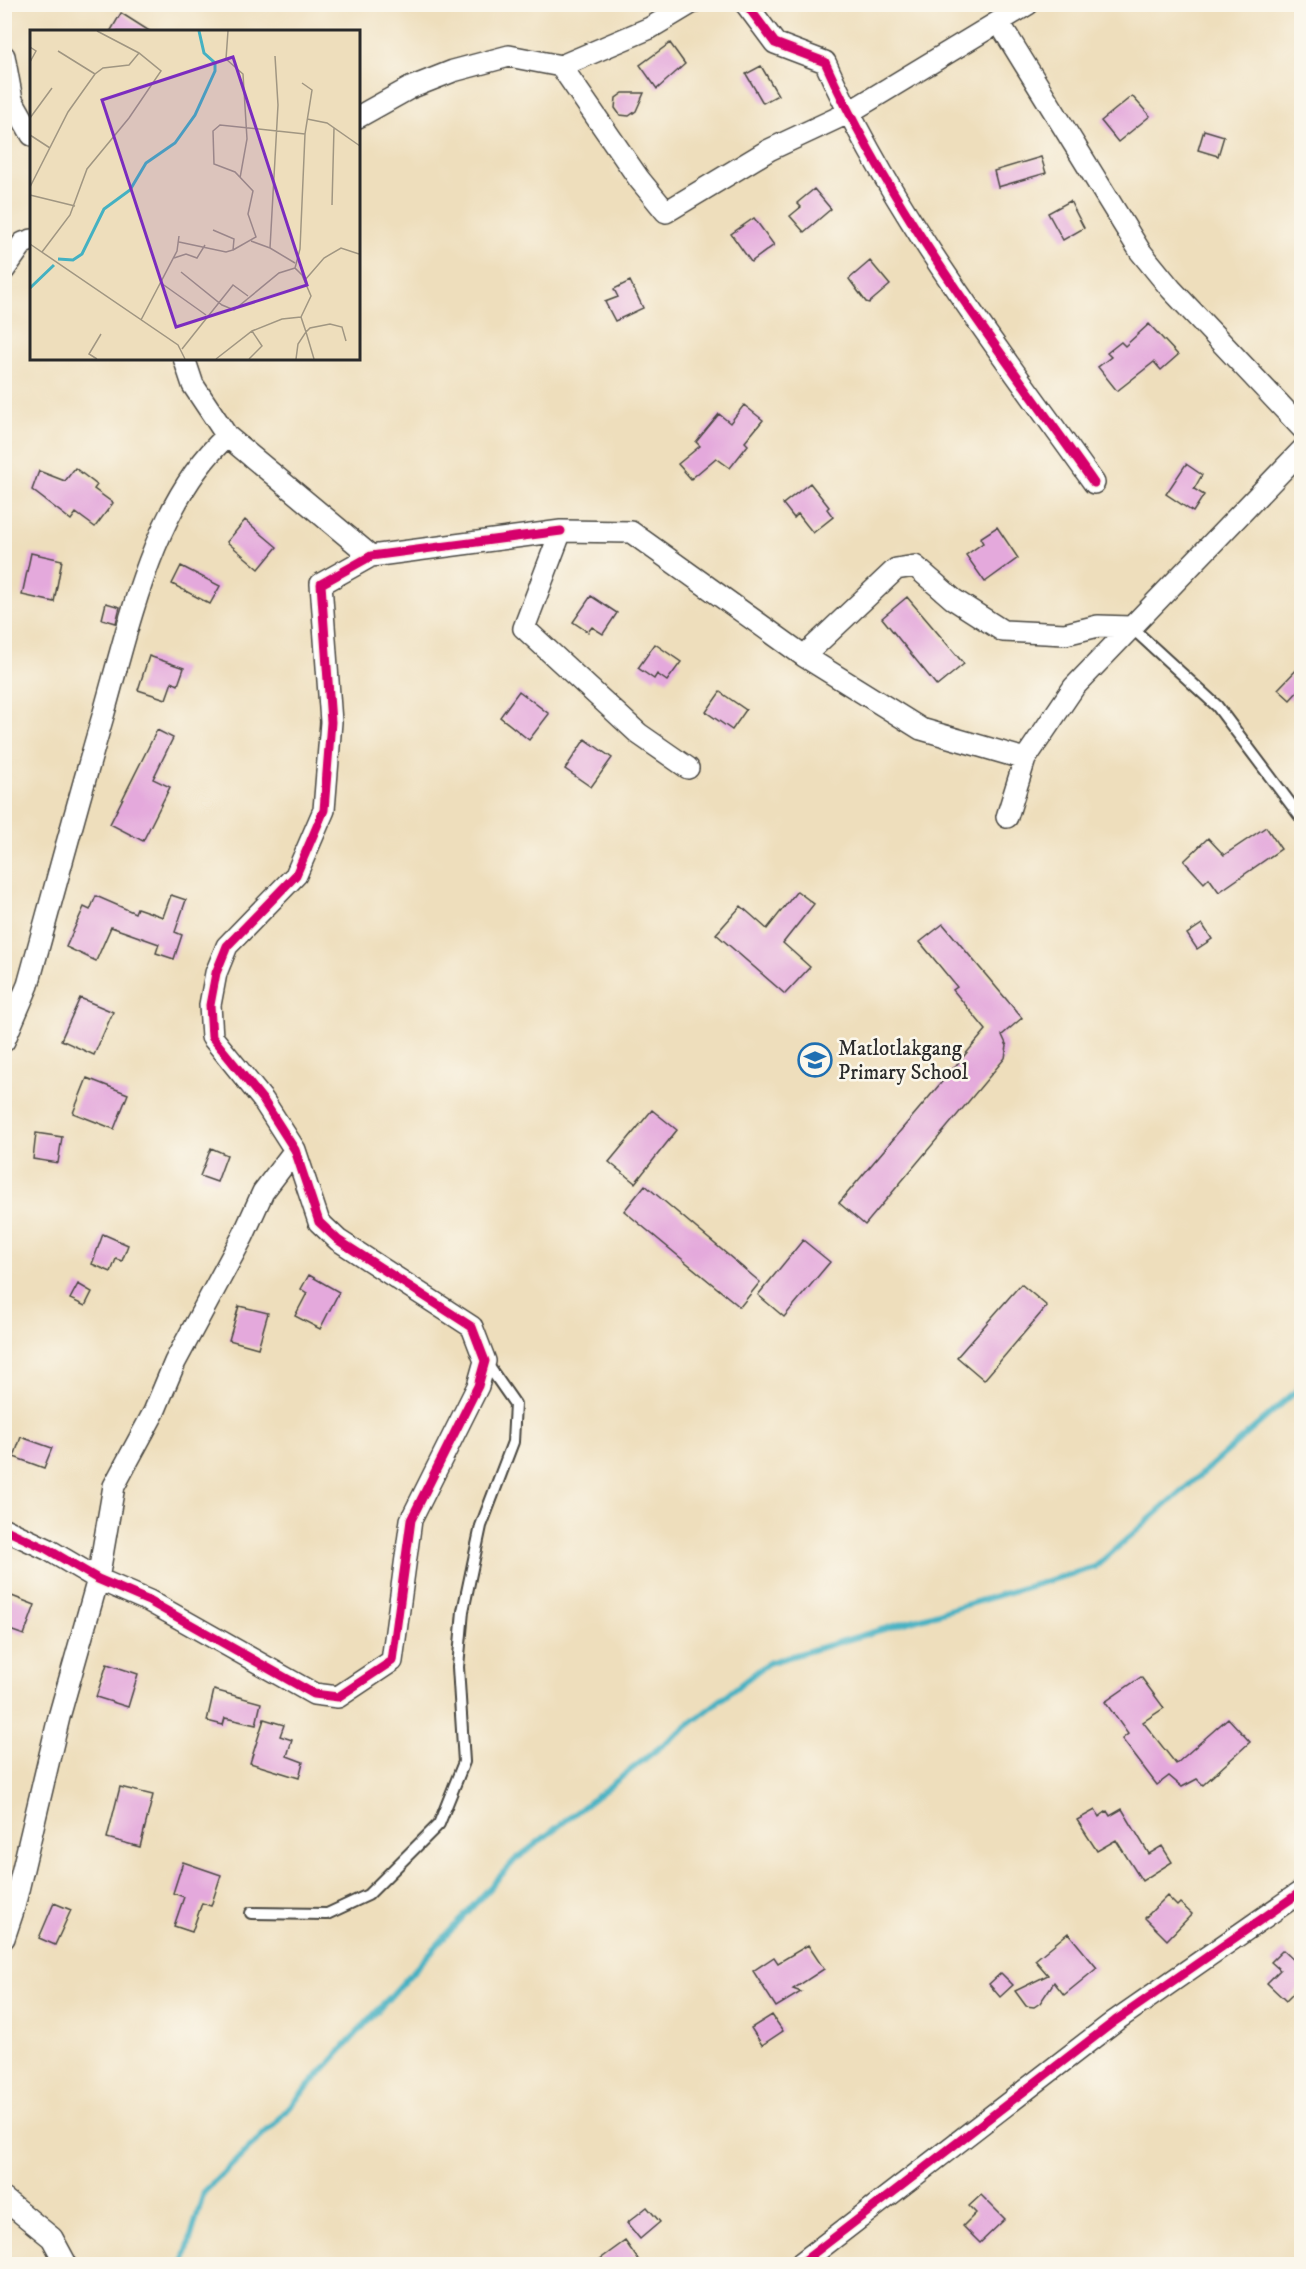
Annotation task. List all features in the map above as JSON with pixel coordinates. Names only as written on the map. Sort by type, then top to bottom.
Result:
[{"type":"street","points":[[360,116],[410,88],[453,71],[509,56],[561,66],[650,28],[690,4]]},
{"type":"street","points":[[746,4],[775,43],[825,62],[848,113],[911,221],[988,336],[1094,483]]},
{"type":"street","points":[[561,66],[639,179],[666,212],[769,150],[848,113],[1000,24],[1028,4]]},
{"type":"street","points":[[1000,24],[1140,251],[1171,289],[1302,428]]},
{"type":"street","points":[[4,56],[12,100],[30,132]]},
{"type":"street","points":[[4,270],[23,243],[30,241]]},
{"type":"street","points":[[185,360],[193,385],[226,436],[371,556]]},
{"type":"street","points":[[4,1041],[28,985],[135,597],[176,503],[205,455],[226,436]]},
{"type":"street","points":[[1007,817],[1025,759],[1074,687],[1302,450]]},
{"type":"street","points":[[561,531],[524,628],[639,734],[688,768]]},
{"type":"street","points":[[4,1528],[47,1549],[98,1579],[149,1601],[314,1694],[338,1697],[392,1661],[411,1520],[478,1386],[485,1361],[472,1327],[338,1240],[319,1222],[296,1150],[263,1100],[212,1037],[210,1005],[216,973],[227,946],[296,876],[324,810],[331,722],[321,584],[371,556],[561,531],[631,532],[804,656],[921,729],[1025,759]]},
{"type":"street","points":[[804,656],[896,569],[915,566],[953,599],[1003,631],[1065,634],[1098,626],[1131,627]]},
{"type":"street","points":[[4,1938],[14,1911],[59,1717],[98,1579],[114,1486],[154,1412],[175,1362],[243,1236],[262,1192],[296,1150]]},
{"type":"street","points":[[800,2265],[1115,2021],[1302,1891]]},
{"type":"street","points":[[4,2199],[52,2238],[66,2265]]},
{"type":"lane","points":[[1131,627],[1217,706],[1302,819]]},
{"type":"lane","points":[[251,1913],[327,1914],[368,1895],[439,1824],[464,1762],[458,1667],[463,1611],[481,1526],[513,1442],[515,1404],[485,1361]]},
{"type":"building","points":[[121,13],[148,30],[111,30]]},
{"type":"building","points":[[670,43],[685,64],[657,89],[640,65]]},
{"type":"building","points":[[761,66],[778,95],[763,103],[746,74]]},
{"type":"building","points":[[623,93],[644,93],[636,111],[629,116],[620,115],[615,108],[616,98]]},
{"type":"building","points":[[1132,96],[1150,116],[1118,142],[1101,121]]},
{"type":"building","points":[[1204,130],[1224,136],[1218,156],[1198,150]]},
{"type":"building","points":[[1041,157],[1046,173],[998,187],[994,171]]},
{"type":"building","points":[[814,189],[831,209],[804,232],[790,216],[801,207],[797,203]]},
{"type":"building","points":[[1070,201],[1084,228],[1063,240],[1048,213]]},
{"type":"building","points":[[754,218],[774,245],[751,262],[731,234]]},
{"type":"building","points":[[870,261],[890,285],[869,303],[849,279]]},
{"type":"building","points":[[630,281],[643,308],[615,321],[605,302],[618,297],[614,289]]},
{"type":"building","points":[[1149,324],[1178,355],[1161,370],[1154,362],[1117,391],[1098,367],[1111,357],[1107,353],[1121,342],[1125,346]]},
{"type":"building","points":[[744,405],[763,420],[745,442],[748,445],[730,468],[716,458],[691,479],[678,464],[700,446],[696,442],[719,414],[730,423]]},
{"type":"building","points":[[1186,464],[1202,475],[1194,489],[1204,495],[1193,512],[1166,494]]},
{"type":"building","points":[[75,468],[97,485],[94,489],[113,503],[95,527],[76,513],[71,520],[32,490],[39,471],[65,481]]},
{"type":"building","points":[[810,483],[829,507],[827,509],[833,517],[813,533],[798,514],[794,518],[783,504]]},
{"type":"building","points":[[245,520],[277,547],[259,569],[227,542]]},
{"type":"building","points":[[997,527],[1018,558],[985,582],[966,555],[983,543],[980,538]]},
{"type":"building","points":[[31,553],[62,560],[54,602],[22,595]]},
{"type":"building","points":[[181,566],[220,586],[210,604],[172,584]]},
{"type":"building","points":[[591,596],[617,613],[603,634],[592,627],[588,632],[573,622]]},
{"type":"building","points":[[907,597],[964,664],[937,686],[882,618]]},
{"type":"building","points":[[106,603],[120,607],[116,623],[102,619]]},
{"type":"building","points":[[655,644],[681,662],[667,681],[657,674],[654,679],[638,668]]},
{"type":"building","points":[[149,656],[184,668],[178,685],[172,682],[166,699],[138,690]]},
{"type":"building","points":[[1302,664],[1302,687],[1290,700],[1278,689]]},
{"type":"building","points":[[519,691],[549,714],[529,740],[500,717]]},
{"type":"building","points":[[720,692],[746,710],[732,730],[706,712]]},
{"type":"building","points":[[157,730],[173,738],[153,779],[170,787],[143,841],[110,824]]},
{"type":"building","points":[[585,739],[612,758],[591,787],[565,769]]},
{"type":"building","points":[[1266,827],[1281,849],[1219,892],[1209,878],[1204,883],[1184,861],[1208,838],[1224,855]]},
{"type":"building","points":[[797,891],[814,904],[783,943],[810,967],[785,994],[716,934],[741,906],[767,929]]},
{"type":"building","points":[[171,895],[186,900],[175,932],[182,935],[174,959],[156,953],[159,944],[111,927],[96,961],[66,947],[84,907],[90,910],[96,896],[135,913],[137,908],[163,917]]},
{"type":"building","points":[[943,924],[1022,1018],[1002,1035],[1007,1046],[1005,1058],[865,1225],[839,1203],[986,1030],[953,990],[957,987],[920,942]]},
{"type":"building","points":[[1202,924],[1212,939],[1197,949],[1187,934]]},
{"type":"building","points":[[80,998],[113,1012],[94,1055],[61,1040]]},
{"type":"building","points":[[87,1078],[128,1094],[114,1129],[73,1113]]},
{"type":"building","points":[[652,1110],[677,1130],[635,1183],[609,1162]]},
{"type":"building","points":[[36,1133],[62,1137],[58,1163],[33,1159]]},
{"type":"building","points":[[211,1148],[227,1155],[217,1182],[200,1176]]},
{"type":"building","points":[[645,1185],[760,1282],[740,1307],[624,1211]]},
{"type":"building","points":[[103,1234],[128,1245],[122,1261],[116,1259],[111,1272],[92,1264]]},
{"type":"building","points":[[803,1240],[830,1262],[784,1317],[758,1295]]},
{"type":"building","points":[[309,1275],[339,1292],[320,1329],[295,1316],[307,1293],[301,1289]]},
{"type":"building","points":[[78,1284],[92,1292],[85,1306],[70,1299]]},
{"type":"building","points":[[1021,1284],[1047,1306],[984,1380],[957,1357]]},
{"type":"building","points":[[239,1306],[268,1313],[258,1348],[229,1340]]},
{"type":"building","points":[[21,1437],[52,1448],[44,1468],[14,1457]]},
{"type":"building","points":[[4,1593],[35,1605],[24,1635],[4,1628]]},
{"type":"building","points":[[107,1664],[138,1674],[128,1707],[96,1697]]},
{"type":"building","points":[[1141,1677],[1164,1708],[1143,1722],[1176,1764],[1228,1718],[1250,1742],[1203,1785],[1197,1779],[1182,1787],[1169,1776],[1157,1785],[1122,1739],[1128,1734],[1105,1702]]},
{"type":"building","points":[[214,1690],[261,1703],[256,1725],[225,1718],[223,1725],[207,1721]]},
{"type":"building","points":[[264,1719],[284,1725],[280,1736],[292,1740],[287,1756],[303,1762],[299,1778],[250,1763]]},
{"type":"building","points":[[120,1787],[153,1795],[140,1847],[107,1838]]},
{"type":"building","points":[[1122,1809],[1149,1854],[1162,1846],[1172,1862],[1142,1881],[1116,1840],[1097,1851],[1077,1820],[1095,1810],[1099,1817],[1107,1811],[1110,1816]]},
{"type":"building","points":[[183,1862],[221,1875],[211,1906],[202,1903],[192,1932],[174,1926],[184,1897],[173,1893]]},
{"type":"building","points":[[1167,1896],[1177,1906],[1180,1903],[1192,1914],[1167,1940],[1145,1918]]},
{"type":"building","points":[[54,1903],[71,1910],[55,1945],[39,1938]]},
{"type":"building","points":[[1068,1933],[1097,1968],[1064,1995],[1054,1982],[1040,2003],[1034,2007],[1026,2006],[1015,1991],[1048,1975],[1035,1960]]},
{"type":"building","points":[[808,1945],[824,1969],[793,1989],[801,1992],[776,2007],[753,1971],[774,1957],[778,1963]]},
{"type":"building","points":[[1283,1950],[1302,1968],[1302,1985],[1286,2001],[1267,1983],[1280,1970],[1271,1962]]},
{"type":"building","points":[[1001,1973],[1013,1985],[1000,1997],[989,1984]]},
{"type":"building","points":[[772,2015],[783,2031],[762,2045],[751,2028]]},
{"type":"building","points":[[981,2195],[1005,2219],[980,2243],[963,2226],[976,2213],[969,2206]]},
{"type":"building","points":[[647,2207],[660,2222],[640,2239],[627,2223]]},
{"type":"building","points":[[625,2241],[642,2265],[592,2265]]},
{"type":"waterway","points":[[183,2264],[204,2192],[273,2125],[515,1860],[768,1663],[1095,1567],[1302,1386]]},
{"type":"cycle path","points":[[746,4],[775,43],[825,62],[852,118],[915,227],[985,331],[1094,483]]},
{"type":"cycle path","points":[[4,1529],[47,1549],[98,1579],[149,1601],[314,1694],[338,1697],[392,1661],[411,1520],[478,1386],[485,1361],[472,1327],[338,1240],[319,1222],[295,1150],[263,1100],[212,1037],[210,1005],[216,973],[227,946],[296,875],[324,810],[331,722],[321,584],[371,556],[561,531]]},
{"type":"cycle path","points":[[800,2264],[1115,2021],[1302,1891]]},
{"type":"place","name":"Matlotlakgang Primary School","points":[[815,1060]]}]
